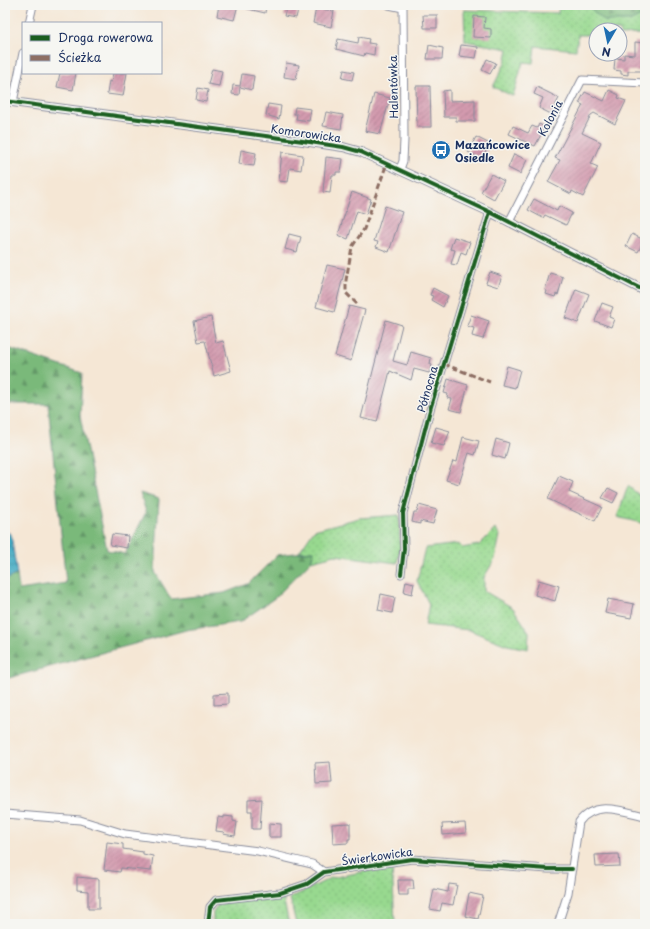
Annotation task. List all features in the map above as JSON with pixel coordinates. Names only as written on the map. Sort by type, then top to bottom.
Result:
[{"type":"street","points":[[29,22],[33,5]]},
{"type":"street","points":[[389,5],[403,6]]},
{"type":"street","name":"Halentówka","points":[[400,169],[403,161],[404,140],[403,6]]},
{"type":"street","points":[[9,101],[22,56]]},
{"type":"street","name":"Kolonia","points":[[509,222],[582,80],[645,83]]},
{"type":"street","name":"Komorowicka","points":[[9,101],[343,147],[361,152],[490,212],[645,291]]},
{"type":"street","name":"Północna","points":[[401,574],[404,549],[403,513],[430,410],[490,212]]},
{"type":"street","points":[[558,924],[568,893],[579,822],[585,813],[601,808],[645,816]]},
{"type":"street","points":[[5,814],[80,820],[125,834],[258,851],[312,864],[324,872]]},
{"type":"street","name":"Świerkowicka","points":[[208,924],[210,907],[216,900],[280,893],[307,884],[324,872],[412,859],[548,869],[572,869]]},
{"type":"green space","points":[[559,5],[591,5],[591,9],[631,21],[645,14],[645,34],[628,35],[628,22],[588,22],[588,35],[578,35],[576,50],[535,46],[533,63],[523,62],[513,96],[493,87],[505,63],[508,49],[465,41],[464,10],[558,13]]},
{"type":"green space","points":[[591,5],[645,5],[645,14],[631,21],[604,21],[591,9]]},
{"type":"green space","points":[[5,347],[82,373],[80,416],[107,550],[125,554],[146,512],[140,493],[159,499],[155,572],[171,599],[224,593],[248,584],[277,555],[314,551],[311,561],[276,597],[240,622],[186,630],[5,679],[5,578],[17,574],[19,590],[66,583],[48,404],[5,404]]},
{"type":"green space","points":[[628,486],[645,500],[645,524],[617,517]]},
{"type":"green space","points":[[399,515],[400,548],[397,563],[335,555],[311,561],[314,551],[299,552],[314,530],[359,518]]},
{"type":"green space","points":[[495,529],[500,535],[495,559],[484,577],[484,591],[513,608],[529,632],[528,649],[507,645],[469,630],[425,625],[429,604],[417,581],[425,548],[459,544],[462,548],[479,545]]},
{"type":"green space","points":[[392,866],[395,924],[296,924],[290,898],[331,878]]},
{"type":"green space","points":[[283,897],[289,924],[213,924],[213,913],[217,906],[226,902]]},
{"type":"water","points":[[5,531],[11,534],[17,574],[7,579],[5,578]]},
{"type":"building","points":[[219,5],[238,5],[234,20],[217,16]]},
{"type":"building","points":[[244,5],[266,5],[265,13],[244,8]]},
{"type":"building","points":[[287,5],[299,6],[296,18],[284,16]]},
{"type":"building","points":[[316,8],[334,11],[331,27],[313,23]]},
{"type":"building","points":[[423,15],[437,15],[437,28],[424,28]]},
{"type":"building","points":[[474,16],[485,17],[484,28],[491,29],[491,38],[473,37]]},
{"type":"building","points":[[359,37],[369,39],[368,43],[375,44],[374,55],[365,53],[364,56],[336,49],[338,39],[358,43]]},
{"type":"building","points":[[635,42],[645,43],[645,71],[628,71],[628,75],[621,74],[621,71],[614,70],[615,62],[628,62],[628,54],[635,55]]},
{"type":"building","points":[[429,45],[443,48],[442,59],[427,59]]},
{"type":"building","points":[[461,45],[478,47],[476,58],[459,56]]},
{"type":"building","points":[[487,59],[496,63],[490,74],[482,70]]},
{"type":"building","points":[[286,63],[299,65],[296,79],[284,77]]},
{"type":"building","points":[[212,69],[222,71],[219,86],[208,84]]},
{"type":"building","points":[[344,70],[354,72],[352,80],[342,78]]},
{"type":"building","points":[[60,74],[76,74],[73,90],[57,87]]},
{"type":"building","points":[[113,74],[127,74],[123,96],[107,94],[109,81],[111,82]]},
{"type":"building","points":[[242,74],[254,76],[252,90],[240,87],[239,95],[232,94],[233,85],[240,86]]},
{"type":"building","points":[[416,86],[430,86],[431,127],[417,127]]},
{"type":"building","points":[[537,87],[559,98],[551,114],[539,108],[543,98],[534,94]]},
{"type":"building","points":[[198,88],[208,90],[206,102],[196,100]]},
{"type":"building","points":[[450,90],[450,101],[475,100],[475,121],[456,121],[456,117],[444,117],[443,91]]},
{"type":"building","points":[[609,90],[619,95],[618,98],[626,101],[615,124],[594,113],[591,115],[582,133],[601,142],[591,164],[598,167],[583,197],[572,191],[571,194],[548,182],[560,160],[555,158],[583,105],[579,103],[585,92],[604,101]]},
{"type":"building","points":[[374,94],[390,98],[380,134],[365,131]]},
{"type":"building","points":[[268,104],[281,106],[279,119],[266,115]]},
{"type":"building","points":[[295,107],[311,109],[309,121],[296,119],[297,114],[294,114]]},
{"type":"building","points":[[326,112],[343,115],[341,129],[323,126]]},
{"type":"building","points":[[539,124],[545,127],[535,146],[509,134],[513,126],[528,133],[532,126],[537,128]]},
{"type":"building","points":[[476,137],[490,144],[482,159],[468,152]]},
{"type":"building","points":[[241,150],[256,153],[254,166],[239,164]]},
{"type":"building","points":[[282,152],[303,155],[301,170],[290,168],[288,182],[279,181]]},
{"type":"building","points":[[514,154],[527,160],[520,174],[508,168]]},
{"type":"building","points":[[326,157],[343,159],[341,172],[336,172],[336,175],[332,175],[330,193],[323,192]]},
{"type":"building","points":[[491,174],[504,181],[494,199],[481,192]]},
{"type":"building","points":[[352,192],[371,199],[366,214],[357,211],[348,239],[338,235]]},
{"type":"building","points":[[534,199],[557,211],[559,206],[572,213],[566,225],[545,215],[543,218],[528,210]]},
{"type":"building","points":[[385,206],[402,212],[389,252],[376,247],[378,242],[374,241]]},
{"type":"building","points":[[289,234],[301,237],[297,252],[285,249]]},
{"type":"building","points":[[632,234],[644,240],[638,252],[626,246]]},
{"type":"building","points":[[454,237],[470,242],[466,254],[461,252],[457,265],[451,264],[455,250],[450,249]]},
{"type":"building","points":[[327,265],[345,269],[334,312],[316,307]]},
{"type":"building","points":[[490,272],[502,276],[498,287],[486,283]]},
{"type":"building","points":[[550,273],[563,277],[558,295],[556,294],[555,297],[546,294],[547,291],[545,290]]},
{"type":"building","points":[[433,288],[448,296],[443,307],[431,300],[433,296],[430,295]]},
{"type":"building","points":[[576,289],[589,294],[578,323],[565,318]]},
{"type":"building","points":[[602,303],[613,307],[609,317],[614,319],[611,327],[595,321]]},
{"type":"building","points":[[349,306],[365,310],[351,361],[335,356]]},
{"type":"building","points":[[471,315],[489,321],[483,339],[472,336],[474,328],[467,326]]},
{"type":"building","points":[[211,317],[216,343],[223,341],[231,371],[214,376],[205,341],[198,342],[194,321]]},
{"type":"building","points":[[386,320],[402,325],[393,361],[407,365],[411,352],[431,358],[430,364],[432,365],[429,373],[414,369],[411,380],[390,371],[377,422],[361,418]]},
{"type":"building","points":[[507,366],[520,370],[515,388],[502,385]]},
{"type":"building","points":[[448,379],[468,385],[461,412],[449,409],[452,399],[447,398],[448,394],[444,393]]},
{"type":"building","points":[[436,427],[450,431],[444,446],[431,443]]},
{"type":"building","points":[[463,437],[479,441],[475,455],[469,453],[459,484],[446,480],[453,461],[457,462]]},
{"type":"building","points":[[496,439],[509,443],[505,459],[492,455]]},
{"type":"building","points":[[559,476],[573,482],[569,492],[602,507],[595,521],[548,499]]},
{"type":"building","points":[[608,488],[618,493],[613,503],[602,498]]},
{"type":"building","points":[[419,505],[437,510],[433,524],[420,521],[420,524],[412,522],[414,512],[417,512]]},
{"type":"building","points":[[112,534],[128,536],[127,548],[110,545]]},
{"type":"building","points":[[539,580],[559,586],[555,601],[535,595]]},
{"type":"building","points":[[406,581],[414,583],[412,594],[404,592]]},
{"type":"building","points":[[381,594],[395,597],[392,613],[378,610]]},
{"type":"building","points":[[608,599],[634,604],[631,618],[605,613]]},
{"type":"building","points":[[228,693],[228,704],[214,705],[214,694]]},
{"type":"building","points":[[330,762],[332,783],[316,784],[315,763]]},
{"type":"building","points":[[262,799],[260,829],[252,829],[252,811],[248,811],[248,800]]},
{"type":"building","points":[[224,816],[233,817],[233,821],[237,822],[235,836],[216,831],[218,817],[224,818]]},
{"type":"building","points":[[269,823],[281,824],[281,837],[269,837]]},
{"type":"building","points":[[350,823],[350,839],[348,839],[348,843],[333,844],[332,824]]},
{"type":"building","points":[[465,823],[466,833],[443,835],[442,824]]},
{"type":"building","points":[[107,842],[123,844],[123,849],[143,852],[143,854],[153,856],[151,871],[121,868],[120,872],[104,870]]},
{"type":"building","points":[[619,854],[620,866],[596,867],[595,855]]},
{"type":"building","points":[[77,877],[99,879],[99,909],[88,909],[88,891],[77,890]]},
{"type":"building","points":[[398,880],[413,880],[414,889],[408,889],[408,895],[399,895]]},
{"type":"building","points":[[449,884],[457,885],[453,905],[442,903],[440,911],[430,909],[434,889],[448,892]]},
{"type":"building","points":[[469,893],[483,896],[478,919],[465,916]]},
{"type":"marked path","points":[[357,304],[346,293],[346,280],[352,247],[364,229],[387,163]]},
{"type":"marked path","points":[[444,364],[490,382]]},
{"type":"cycle path","points":[[5,101],[303,141],[343,147],[361,152],[490,212],[645,291]]},
{"type":"cycle path","points":[[401,574],[404,549],[403,513],[430,410],[490,212]]},
{"type":"cycle path","points":[[208,924],[210,907],[216,900],[280,893],[307,884],[324,872],[412,859],[548,869],[572,869]]},
{"type":"place","name":"Mazańcowice Osiedle","points":[[441,150]]}]
